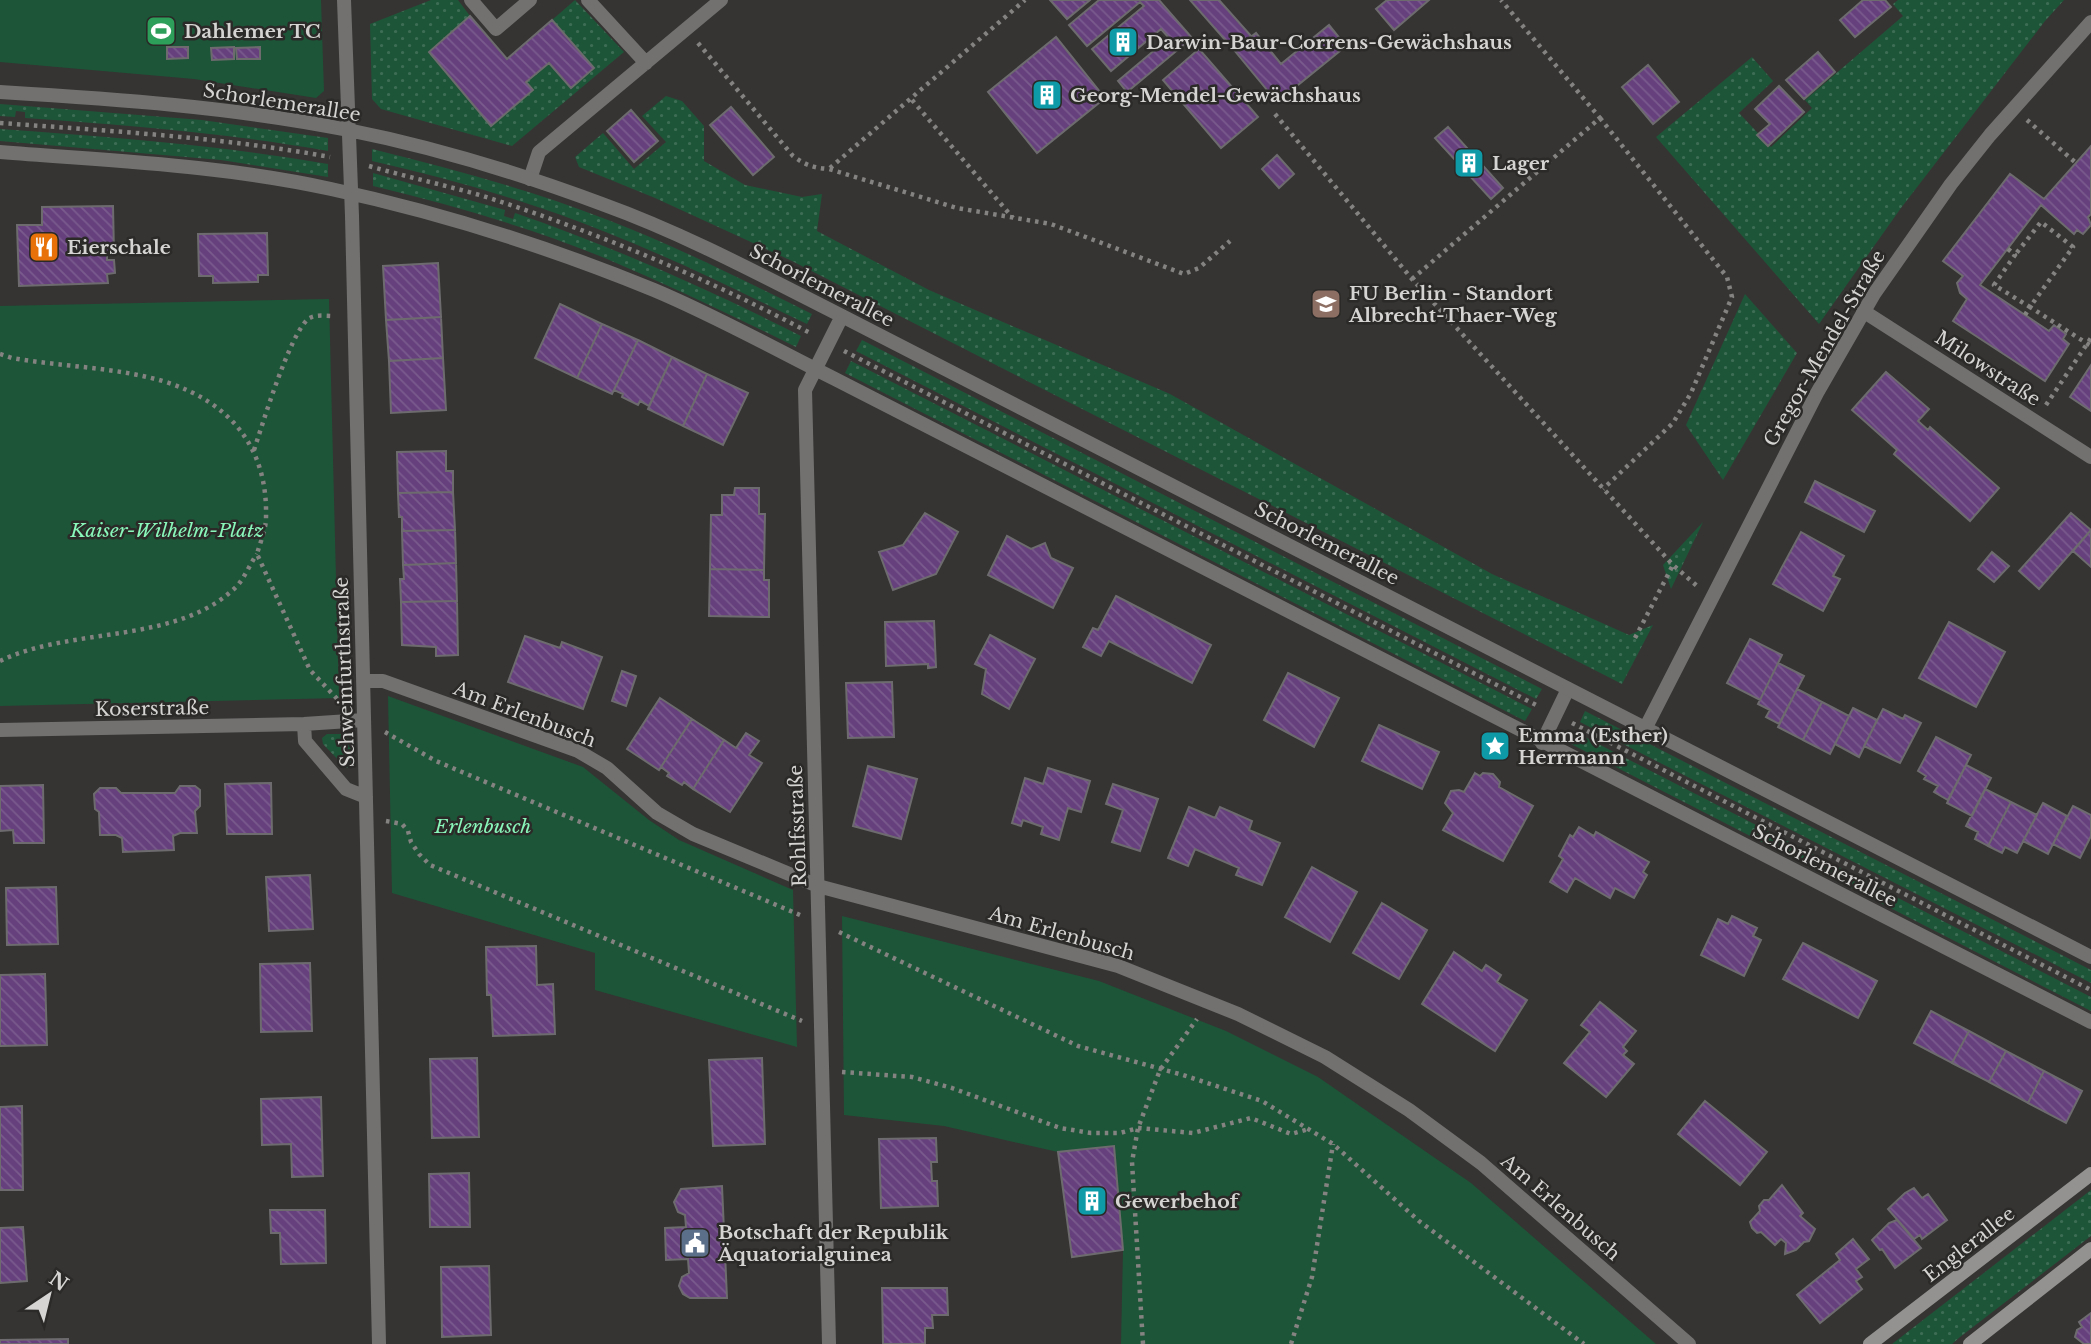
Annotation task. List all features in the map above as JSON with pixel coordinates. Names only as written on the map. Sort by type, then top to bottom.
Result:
[{"type":"main road","name":"Englerallee","points":[[1870,1344],[2091,1174]]},
{"type":"main road","points":[[1970,1344],[2091,1249]]},
{"type":"street","name":"Schweinfurthstraße","points":[[344,0],[379,1344]]},
{"type":"street","points":[[471,0],[496,29],[530,0]]},
{"type":"street","points":[[588,0],[646,63]]},
{"type":"street","points":[[530,179],[539,152],[721,0]]},
{"type":"street","name":"Gregor-Mendel-Straße","points":[[1644,729],[1817,393],[1863,311],[1926,217],[2014,108],[2091,22]]},
{"type":"street","name":"Schorlemerallee","points":[[0,92],[247,113],[348,130],[462,158],[604,205],[720,255],[842,316],[2091,957]]},
{"type":"street","name":"Schorlemerallee","points":[[0,152],[223,171],[351,194],[518,239],[657,292],[815,370],[2091,1023]]},
{"type":"street","name":"Milowstraße","points":[[1863,311],[2091,457]]},
{"type":"street","name":"Rohlfsstraße","points":[[829,1344],[805,390],[842,316]]},
{"type":"street","name":"Am Erlenbusch","points":[[363,681],[383,681],[578,751],[607,768],[657,813],[694,834],[818,886],[1113,965],[1209,1002],[1325,1058],[1409,1110],[1481,1163],[1689,1344]]},
{"type":"street","points":[[1542,743],[1568,689]]},
{"type":"street","name":"Koserstraße","points":[[0,730],[304,724],[364,720]]},
{"type":"street","points":[[304,724],[305,741],[345,789],[366,797]]},
{"type":"path","points":[[829,169],[1026,0]]},
{"type":"path","points":[[1501,0],[1600,118],[1727,277],[1732,297],[1691,393],[1674,423],[1603,489]]},
{"type":"path","points":[[687,29],[793,156],[803,164],[829,169],[957,208],[1051,225],[1184,274],[1199,268],[1230,241]]},
{"type":"path","points":[[912,100],[1013,218]]},
{"type":"path","points":[[2014,108],[2076,163]]},
{"type":"path","points":[[1275,114],[1412,279],[1603,489],[1691,583],[1713,594]]},
{"type":"path","points":[[1412,279],[1600,118]]},
{"type":"path","points":[[0,123],[254,145],[330,157]]},
{"type":"path","points":[[369,166],[479,195],[571,226],[682,272],[810,333]]},
{"type":"path","points":[[2025,315],[2030,307],[2073,247],[2042,222],[1994,285],[2030,307],[2089,346]]},
{"type":"path","points":[[2008,250],[2015,255]]},
{"type":"path","points":[[254,451],[288,354],[307,320],[316,316],[334,316]]},
{"type":"path","points":[[2046,405],[2089,346],[2091,338]]},
{"type":"path","points":[[848,353],[1534,704]]},
{"type":"path","points":[[0,354],[35,362],[126,373],[165,382],[199,394],[231,418],[247,436],[261,472],[266,519],[257,554],[237,585],[208,607],[179,620],[29,649],[0,661]]},
{"type":"path","points":[[257,554],[310,670],[343,704]]},
{"type":"path","points":[[1635,638],[1673,565]]},
{"type":"path","points":[[1577,726],[2091,990]]},
{"type":"path","points":[[385,732],[436,761],[800,915]]},
{"type":"path","points":[[385,821],[402,824],[419,854],[430,865],[802,1021]]},
{"type":"path","points":[[838,932],[1078,1046],[1262,1101],[1333,1144],[1419,1221],[1584,1344]]},
{"type":"path","points":[[1143,1344],[1132,1161],[1138,1128],[1160,1070],[1209,1002]]},
{"type":"path","points":[[842,1072],[912,1077],[952,1088],[1060,1128],[1091,1133],[1120,1133],[1138,1128],[1193,1133],[1251,1118],[1291,1134],[1309,1129]]},
{"type":"path","points":[[1291,1344],[1312,1277],[1333,1144]]},
{"type":"green space","name":"Dahlemer TC","points":[[0,0],[321,0],[324,91],[316,98],[194,79],[0,62]]},
{"type":"green space","points":[[431,0],[458,0],[470,16],[429,53],[491,126],[532,91],[526,82],[549,63],[571,88],[594,69],[552,20],[575,0],[624,52],[512,146],[381,109],[372,99],[370,24]]},
{"type":"green space","points":[[1898,0],[2064,0],[1901,208],[1819,324],[1656,137],[1752,57],[1773,81],[1739,113],[1771,147],[1812,108],[1805,100],[1903,16],[1893,4]]},
{"type":"green space","points":[[666,96],[682,101],[704,126],[704,161],[745,185],[802,197],[822,194],[817,231],[929,290],[1170,394],[1492,574],[1629,635],[1653,625],[1622,684],[792,261],[655,198],[579,167],[575,157],[603,133],[634,169],[666,142],[642,116]]},
{"type":"green space","points":[[0,104],[202,120],[328,138],[328,151],[177,130],[25,118],[25,112],[16,111],[15,117],[0,116]]},
{"type":"green space","points":[[0,129],[164,142],[287,157],[328,164],[328,177],[221,160],[0,141]]},
{"type":"green space","points":[[372,149],[491,181],[608,220],[686,253],[812,314],[807,324],[633,243],[550,211],[432,175],[372,161]]},
{"type":"green space","points":[[373,173],[505,210],[504,216],[513,219],[515,213],[588,240],[696,285],[801,336],[796,347],[631,269],[579,248],[492,218],[373,186]]},
{"type":"green space","points":[[1745,294],[1797,353],[1723,480],[1686,425]]},
{"type":"green space","name":"Kaiser-Wilhelm-Platz","points":[[329,299],[339,698],[0,706],[0,306]]},
{"type":"green space","points":[[862,340],[1542,689],[1536,699],[856,351]]},
{"type":"green space","points":[[851,361],[1532,709],[1525,721],[845,373]]},
{"type":"green space","points":[[1703,522],[1671,589],[1663,565]]},
{"type":"green space","name":"Erlenbusch","points":[[388,696],[583,767],[649,820],[679,840],[793,890],[797,1047],[595,990],[595,953],[392,893]]},
{"type":"green space","points":[[1585,711],[2091,970],[2091,983],[1580,722]]},
{"type":"green space","points":[[1575,732],[2091,997],[2091,1011],[1569,743]]},
{"type":"green space","points":[[327,734],[343,734],[351,740],[352,765],[349,768],[323,744],[322,738]]},
{"type":"green space","points":[[842,916],[1099,981],[1226,1031],[1318,1077],[1471,1183],[1656,1344],[1121,1344],[1123,1250],[1114,1146],[1058,1152],[944,1126],[844,1115]]},
{"type":"green space","points":[[2091,1190],[2091,1236],[1952,1344],[1892,1344]]},
{"type":"building","points":[[1050,0],[1090,0],[1067,19]]},
{"type":"building","name":"Darwin-Baur-Correns-Gewächshaus","points":[[1099,0],[1159,0],[1192,38],[1127,92],[1118,81],[1169,38],[1161,29],[1111,71],[1092,49],[1144,6],[1140,2],[1087,46],[1069,25]]},
{"type":"building","points":[[1190,0],[1219,0],[1251,36],[1234,50]]},
{"type":"building","points":[[1387,0],[1429,0],[1394,30],[1376,9]]},
{"type":"building","points":[[1863,0],[1885,0],[1891,7],[1855,37],[1840,20]]},
{"type":"building","points":[[470,16],[507,59],[552,20],[594,68],[571,88],[549,63],[526,82],[533,90],[491,126],[429,52]]},
{"type":"building","points":[[1329,25],[1346,46],[1277,102],[1234,50],[1256,33],[1281,64]]},
{"type":"building","name":"Georg-Mendel-Gewächshaus","points":[[1056,37],[1105,98],[1037,153],[988,92]]},
{"type":"building","points":[[167,47],[188,47],[188,58],[167,59]]},
{"type":"building","points":[[234,47],[234,59],[212,60],[211,48]]},
{"type":"building","points":[[260,47],[260,59],[237,59],[236,48]]},
{"type":"building","points":[[1199,49],[1258,117],[1221,148],[1163,80]]},
{"type":"building","points":[[1818,52],[1835,72],[1804,99],[1786,80]]},
{"type":"building","points":[[1648,65],[1679,102],[1653,124],[1622,87]]},
{"type":"building","points":[[1779,86],[1804,112],[1768,146],[1757,135],[1770,124],[1755,109]]},
{"type":"building","points":[[731,107],[774,157],[753,175],[710,125]]},
{"type":"building","points":[[631,110],[658,141],[634,162],[607,131]]},
{"type":"building","name":"Lager","points":[[1448,127],[1503,188],[1491,199],[1435,138]]},
{"type":"building","points":[[2091,146],[2091,214],[2088,217],[2091,225],[2083,234],[2077,230],[2074,234],[2041,205],[1980,285],[2049,331],[2054,325],[2066,334],[2063,339],[2069,344],[2045,381],[1953,321],[1967,299],[1960,293],[1957,283],[1963,276],[1943,261],[2010,174],[2044,199]]},
{"type":"building","points":[[1277,155],[1294,174],[1279,188],[1262,169]]},
{"type":"building","points":[[113,206],[114,253],[107,254],[107,260],[114,260],[115,273],[107,274],[108,283],[19,286],[17,225],[42,225],[42,207]]},
{"type":"building","points":[[267,233],[268,275],[258,275],[258,282],[213,283],[213,276],[199,276],[198,234]]},
{"type":"building","points":[[438,263],[441,317],[386,320],[383,266]]},
{"type":"building","points":[[560,304],[602,324],[577,378],[535,358]]},
{"type":"building","points":[[441,317],[443,358],[389,361],[386,320]]},
{"type":"building","points":[[602,324],[638,340],[612,394],[577,378]]},
{"type":"building","points":[[638,340],[672,357],[649,406],[640,401],[638,405],[614,390]]},
{"type":"building","points":[[672,357],[707,374],[683,426],[648,409]]},
{"type":"building","points":[[443,358],[446,410],[391,413],[389,361]]},
{"type":"building","points":[[2091,365],[2091,411],[2070,397]]},
{"type":"building","points":[[1886,372],[1929,409],[1918,421],[1928,430],[1930,427],[1999,488],[1970,521],[1894,454],[1897,450],[1852,410]]},
{"type":"building","points":[[707,374],[748,393],[723,445],[683,426]]},
{"type":"building","points":[[446,451],[446,471],[453,471],[453,492],[398,493],[397,452]]},
{"type":"building","points":[[1815,481],[1875,511],[1864,532],[1805,502]]},
{"type":"building","points":[[735,488],[759,488],[759,514],[765,514],[764,570],[710,569],[711,515],[722,515],[722,495],[734,495]]},
{"type":"building","points":[[453,492],[455,530],[402,531],[398,493]]},
{"type":"building","points":[[925,513],[958,532],[936,574],[893,590],[879,552],[903,545]]},
{"type":"building","points":[[2071,513],[2091,530],[2039,589],[2019,571]]},
{"type":"building","points":[[455,530],[456,563],[403,565],[402,531]]},
{"type":"building","points":[[2091,530],[2091,567],[2073,551]]},
{"type":"building","points":[[1801,532],[1844,556],[1833,576],[1840,579],[1823,611],[1773,584]]},
{"type":"building","points":[[1007,536],[1031,549],[1045,543],[1051,558],[1073,568],[1053,608],[988,575]]},
{"type":"building","points":[[1992,552],[2009,566],[1994,582],[1978,569]]},
{"type":"building","points":[[456,563],[457,601],[401,602],[400,579],[404,579],[403,565]]},
{"type":"building","points":[[710,569],[764,570],[764,580],[769,580],[769,617],[709,616]]},
{"type":"building","points":[[1116,596],[1211,645],[1192,683],[1109,641],[1101,656],[1083,647],[1093,628],[1098,630]]},
{"type":"building","points":[[457,601],[458,655],[436,656],[436,647],[402,645],[401,602]]},
{"type":"building","points":[[934,621],[936,667],[928,668],[928,664],[886,666],[885,622]]},
{"type":"building","points":[[1949,622],[2005,652],[1976,707],[1919,678]]},
{"type":"building","points":[[990,635],[1035,659],[1009,709],[982,694],[986,669],[975,664]]},
{"type":"building","points":[[525,636],[560,648],[562,642],[602,657],[583,709],[508,682]]},
{"type":"building","points":[[1750,639],[1782,655],[1760,700],[1727,683]]},
{"type":"building","points":[[1778,663],[1804,676],[1779,724],[1766,717],[1770,710],[1758,704]]},
{"type":"building","points":[[622,671],[636,676],[626,706],[612,701]]},
{"type":"building","points":[[1288,673],[1339,698],[1314,747],[1264,720]]},
{"type":"building","points":[[892,682],[894,737],[848,738],[846,683]]},
{"type":"building","points":[[1797,689],[1822,702],[1803,740],[1778,727]]},
{"type":"building","points":[[660,698],[692,719],[659,770],[627,749]]},
{"type":"building","points":[[1822,702],[1849,716],[1830,754],[1803,740]]},
{"type":"building","points":[[1853,708],[1877,720],[1859,757],[1835,744]]},
{"type":"building","points":[[1883,709],[1903,719],[1905,715],[1921,723],[1900,763],[1864,746]]},
{"type":"building","points":[[692,719],[724,740],[693,789],[684,782],[682,785],[667,776],[669,773],[661,767]]},
{"type":"building","points":[[1379,725],[1439,752],[1422,789],[1362,761]]},
{"type":"building","points":[[746,733],[759,741],[749,755],[762,763],[730,812],[693,789],[724,740],[736,748]]},
{"type":"building","points":[[1936,737],[1971,755],[1948,800],[1934,792],[1938,786],[1924,779],[1926,776],[1918,771]]},
{"type":"building","points":[[1966,765],[1991,778],[1972,816],[1947,803]]},
{"type":"building","points":[[868,766],[917,779],[901,839],[853,826]]},
{"type":"building","points":[[1048,768],[1090,781],[1081,812],[1068,808],[1059,840],[1041,834],[1043,827],[1023,820],[1021,826],[1012,823],[1025,778],[1043,784]]},
{"type":"building","points":[[1475,773],[1480,776],[1483,773],[1493,774],[1500,782],[1499,787],[1533,806],[1503,861],[1443,830],[1453,813],[1445,803],[1451,791],[1464,792]]},
{"type":"building","points":[[271,783],[272,834],[227,834],[225,784]]},
{"type":"building","points":[[1113,784],[1158,799],[1140,851],[1112,842],[1123,810],[1106,804]]},
{"type":"building","points":[[43,785],[44,843],[14,843],[13,830],[0,831],[0,786]]},
{"type":"building","points":[[180,786],[195,786],[200,790],[200,806],[195,811],[197,833],[180,833],[173,836],[174,850],[123,852],[122,838],[116,835],[100,835],[99,812],[95,809],[94,794],[100,788],[116,788],[121,793],[175,793]]},
{"type":"building","points":[[1985,789],[2011,802],[1988,846],[1975,839],[1978,832],[1966,826]]},
{"type":"building","points":[[2011,802],[2037,815],[2017,853],[2005,847],[2002,853],[1988,846]]},
{"type":"building","points":[[2043,803],[2067,816],[2048,854],[2023,841]]},
{"type":"building","points":[[2073,806],[2091,815],[2091,836],[2080,858],[2053,844]]},
{"type":"building","points":[[1189,807],[1215,818],[1220,807],[1252,821],[1249,830],[1280,843],[1262,885],[1236,875],[1239,868],[1195,849],[1188,866],[1168,858]]},
{"type":"building","points":[[1579,827],[1594,836],[1596,832],[1649,862],[1643,872],[1647,875],[1634,898],[1615,888],[1610,898],[1575,878],[1567,892],[1550,882],[1563,859],[1559,856],[1570,835],[1573,837]]},
{"type":"building","points":[[1312,867],[1357,892],[1330,942],[1285,917]]},
{"type":"building","points":[[310,875],[313,929],[269,931],[266,877]]},
{"type":"building","points":[[56,887],[58,944],[7,945],[6,888]]},
{"type":"building","points":[[1382,903],[1427,930],[1399,979],[1353,953]]},
{"type":"building","points":[[1732,916],[1757,928],[1753,936],[1761,940],[1744,976],[1701,955],[1718,919],[1728,924]]},
{"type":"building","points":[[1803,943],[1877,981],[1858,1018],[1783,979]]},
{"type":"building","points":[[536,946],[537,985],[553,984],[555,1034],[493,1036],[491,995],[487,995],[486,947]]},
{"type":"building","points":[[1454,952],[1482,971],[1486,965],[1501,975],[1497,982],[1527,1000],[1495,1051],[1422,1004]]},
{"type":"building","points":[[310,963],[312,1031],[261,1032],[260,964]]},
{"type":"building","points":[[45,974],[47,1045],[0,1046],[0,975]]},
{"type":"building","points":[[1600,1002],[1636,1031],[1623,1047],[1627,1051],[1623,1055],[1634,1064],[1606,1097],[1564,1063],[1590,1032],[1581,1025]]},
{"type":"building","points":[[1931,1011],[1969,1031],[1952,1063],[1914,1043]]},
{"type":"building","points":[[1969,1031],[2006,1051],[1989,1082],[1952,1063]]},
{"type":"building","points":[[2006,1051],[2044,1071],[2028,1103],[1989,1082]]},
{"type":"building","points":[[477,1058],[479,1137],[432,1138],[430,1059]]},
{"type":"building","points":[[762,1058],[765,1144],[713,1146],[709,1060]]},
{"type":"building","points":[[2044,1071],[2082,1091],[2066,1123],[2028,1103]]},
{"type":"building","points":[[321,1097],[323,1176],[292,1177],[291,1144],[262,1145],[261,1099]]},
{"type":"building","points":[[1705,1101],[1767,1152],[1740,1185],[1678,1134]]},
{"type":"building","points":[[22,1106],[23,1190],[0,1190],[0,1107]]},
{"type":"building","points":[[936,1138],[937,1162],[931,1162],[932,1181],[937,1181],[938,1206],[881,1208],[879,1139]]},
{"type":"building","name":"Gewerbehof","points":[[1114,1146],[1123,1250],[1072,1257],[1058,1152]]},
{"type":"building","points":[[469,1173],[470,1227],[430,1227],[429,1174]]},
{"type":"building","points":[[1782,1185],[1803,1213],[1800,1216],[1815,1229],[1809,1241],[1785,1254],[1786,1243],[1781,1239],[1775,1245],[1761,1232],[1757,1233],[1750,1222],[1760,1211],[1759,1206],[1764,1200],[1769,1200]]},
{"type":"building","name":"Botschaft der Republik Äquatorialguinea","points":[[722,1186],[727,1298],[690,1298],[683,1294],[679,1286],[682,1277],[689,1273],[688,1259],[666,1260],[665,1228],[686,1227],[685,1215],[678,1212],[674,1202],[681,1189]]},
{"type":"building","points":[[1914,1188],[1922,1198],[1928,1194],[1947,1220],[1922,1239],[1920,1235],[1914,1239],[1888,1209]]},
{"type":"building","points":[[270,1210],[325,1210],[326,1263],[281,1264],[280,1233],[271,1233]]},
{"type":"building","points":[[1897,1220],[1921,1248],[1895,1268],[1872,1240],[1889,1223]]},
{"type":"building","points":[[23,1227],[27,1281],[0,1283],[0,1228]]},
{"type":"building","points":[[1853,1239],[1869,1259],[1856,1269],[1862,1277],[1856,1281],[1862,1289],[1820,1323],[1797,1295],[1840,1260],[1836,1254]]},
{"type":"building","points":[[489,1266],[491,1335],[442,1337],[441,1267]]},
{"type":"building","points":[[882,1288],[947,1288],[948,1315],[932,1315],[933,1328],[925,1328],[925,1344],[883,1344]]},
{"type":"building","points":[[2091,1313],[2091,1344],[2084,1344],[2075,1337],[2077,1330],[2082,1327],[2079,1322]]},
{"type":"building","points":[[68,1339],[68,1344],[0,1344],[0,1340]]},
{"type":"place","name":"Dahlemer TC","points":[[161,31]]},
{"type":"place","name":"Darwin-Baur-Correns-Gewächshaus","points":[[1123,42]]},
{"type":"place","name":"Georg-Mendel-Gewächshaus","points":[[1047,95]]},
{"type":"place","name":"Lager","points":[[1469,163]]},
{"type":"place","name":"Eierschale","points":[[44,247]]},
{"type":"place","name":"FU Berlin - Standort Albrecht-Thaer-Weg","points":[[1326,304]]},
{"type":"place","name":"Emma (Esther) Herrmann","points":[[1495,746]]},
{"type":"place","name":"Gewerbehof","points":[[1092,1201]]},
{"type":"place","name":"Botschaft der Republik Äquatorialguinea","points":[[695,1243]]}]
